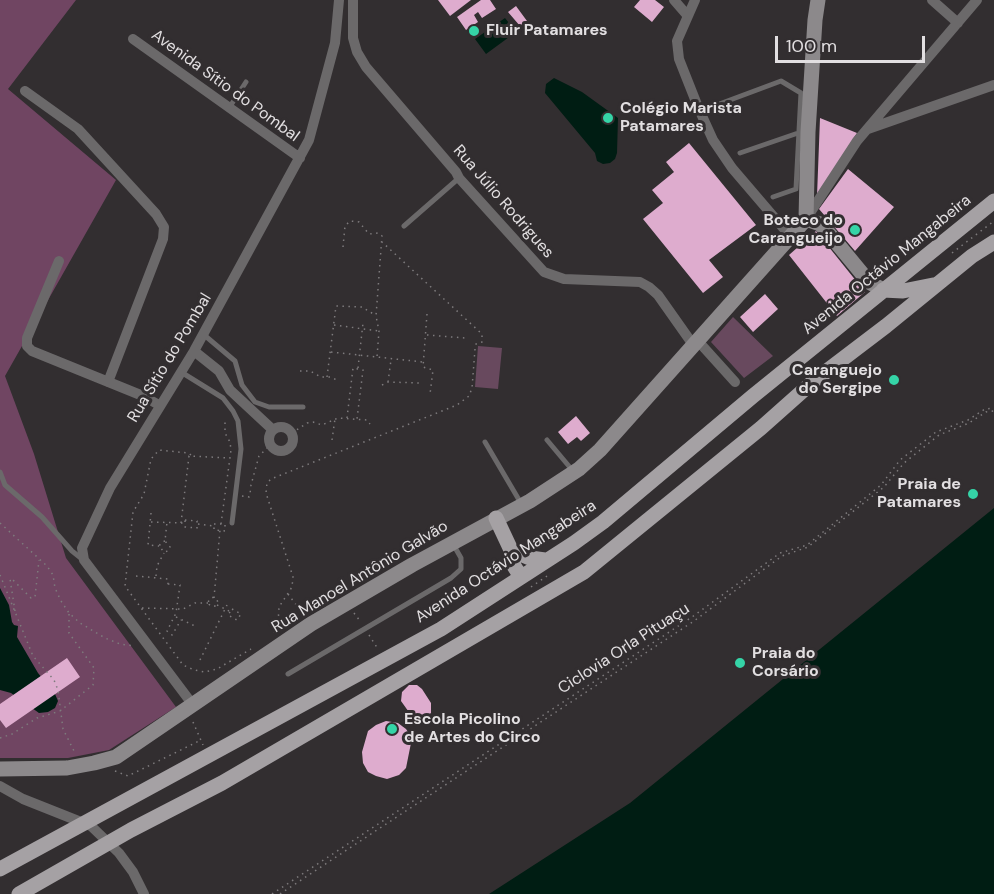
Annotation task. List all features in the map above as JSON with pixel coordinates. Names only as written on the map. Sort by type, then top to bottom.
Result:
[{"type":"main road","name":"Avenida Octávio Mangabeira","points":[[0,869],[441,629],[574,543],[603,522],[994,201]]},
{"type":"main road","points":[[19,894],[130,830],[222,783],[584,572],[761,428],[815,380],[994,242]]},
{"type":"main road","points":[[883,291],[903,291],[937,284]]},
{"type":"main road","points":[[496,518],[511,550],[512,561],[521,577]]},
{"type":"main road","points":[[511,550],[530,558],[545,560]]},
{"type":"street","name":"Rua Sítio do Pombal","points":[[84,560],[82,548],[96,516],[159,405],[194,351],[300,158],[314,127],[331,62],[338,27],[339,0]]},
{"type":"street","name":"Rua Júlio Rodrigues","points":[[353,0],[352,38],[366,67],[459,178],[544,272],[564,279],[640,282],[658,295],[696,343]]},
{"type":"street","points":[[674,0],[687,15]]},
{"type":"street","points":[[695,0],[679,33],[677,50],[708,129],[732,168],[791,237]]},
{"type":"street","points":[[806,219],[803,132],[818,0]]},
{"type":"street","points":[[932,0],[958,23]]},
{"type":"street","points":[[806,219],[849,153],[977,0]]},
{"type":"street","name":"Avenida Sítio do Pombal","points":[[133,39],[300,158]]},
{"type":"street","points":[[868,129],[994,85]]},
{"type":"street","points":[[25,91],[66,120],[90,142],[156,214],[164,227],[163,238],[108,382]]},
{"type":"street","points":[[806,219],[820,224],[869,282],[883,291]]},
{"type":"street","name":"Rua Manoel Antônio Galvão","points":[[0,769],[49,769],[88,764],[116,757],[311,624],[522,505],[574,472],[613,436],[806,219]]},
{"type":"street","points":[[59,261],[27,338],[27,346],[32,351],[143,396],[159,405]]},
{"type":"street","points":[[696,343],[735,382]]},
{"type":"street","points":[[194,351],[219,371],[230,390],[273,430]]},
{"type":"street","points":[[284,427],[292,433],[294,439],[290,449],[279,451],[270,445],[270,434],[273,430],[284,427]]},
{"type":"street","points":[[84,560],[147,644],[190,707]]},
{"type":"street","points":[[0,786],[23,799],[91,826],[119,853],[133,872],[144,894]]},
{"type":"lane","points":[[714,106],[781,81],[806,93]]},
{"type":"lane","points":[[229,108],[246,82]]},
{"type":"lane","points":[[740,153],[803,132],[796,189],[773,197]]},
{"type":"lane","points":[[404,226],[459,178]]},
{"type":"lane","points":[[203,334],[235,361],[242,385],[255,402],[269,407],[303,407]]},
{"type":"lane","points":[[181,372],[223,398],[234,411],[238,421],[242,449],[228,524]]},
{"type":"lane","points":[[547,440],[574,472]]},
{"type":"lane","points":[[485,442],[522,505]]},
{"type":"lane","points":[[0,472],[5,485],[42,517],[72,551],[84,560]]},
{"type":"lane","points":[[288,674],[450,578],[461,569],[461,558],[452,543]]},
{"type":"path","points":[[343,247],[345,226],[350,221],[359,222],[369,234],[380,233],[382,236],[376,316],[379,331],[377,357]]},
{"type":"path","points":[[274,633],[278,624],[279,607],[292,587],[293,577],[266,493],[267,483],[271,478],[457,405],[469,396],[472,388],[475,349],[476,344],[482,342],[482,334],[382,242]]},
{"type":"path","points":[[327,377],[335,308],[337,306],[362,307],[376,316]]},
{"type":"path","points":[[427,314],[423,362],[424,368],[433,370],[430,394]]},
{"type":"path","points":[[358,369],[363,323]]},
{"type":"path","points":[[333,325],[379,331]]},
{"type":"path","points":[[425,335],[465,338]]},
{"type":"path","points":[[330,352],[423,362]]},
{"type":"path","points":[[388,382],[391,359]]},
{"type":"path","points":[[347,418],[354,368],[363,370],[357,419]]},
{"type":"path","points":[[300,371],[310,371],[321,377],[338,380]]},
{"type":"path","points":[[382,385],[388,382],[419,383]]},
{"type":"path","name":"Ciclovia Orla Pituaçu","points":[[272,894],[692,617],[780,553],[807,545],[881,485],[895,465],[941,429],[962,423],[985,409],[994,409]]},
{"type":"path","points":[[279,894],[694,621],[782,556],[808,547],[884,487],[903,463],[939,435],[969,423],[994,409]]},
{"type":"path","points":[[332,440],[335,418]]},
{"type":"path","points":[[292,433],[307,423],[322,425],[335,418],[368,420],[370,424]]},
{"type":"path","points":[[221,524],[231,446],[225,433],[225,422]]},
{"type":"path","points":[[235,495],[249,497],[259,456],[270,445]]},
{"type":"path","points":[[230,458],[159,450],[151,459],[144,494],[133,512],[125,586],[183,665],[194,670],[205,672],[217,669],[256,645]]},
{"type":"path","points":[[181,523],[188,459],[191,455]]},
{"type":"path","points":[[151,513],[148,546],[159,546],[165,541],[167,522]]},
{"type":"path","points":[[151,522],[185,523],[185,520],[214,526],[214,524],[228,524]]},
{"type":"path","points":[[0,523],[39,559],[52,575],[55,588],[69,613],[92,631],[120,644],[147,644]]},
{"type":"path","points":[[214,526],[214,530],[225,531]]},
{"type":"path","points":[[216,605],[214,598],[220,530]]},
{"type":"path","points":[[156,577],[156,569],[164,552],[168,551],[170,546],[165,541]]},
{"type":"path","points":[[159,546],[164,552]]},
{"type":"path","points":[[16,615],[10,579],[31,598],[35,597],[39,559]]},
{"type":"path","points":[[0,575],[33,656],[54,680],[67,739],[88,764],[128,776],[201,740]]},
{"type":"path","points":[[136,576],[168,579],[168,586],[180,585],[177,609],[167,631],[172,635],[181,620]]},
{"type":"path","points":[[288,593],[311,624]]},
{"type":"path","points":[[208,603],[210,598],[214,598]]},
{"type":"path","points":[[141,608],[183,609],[195,603],[208,603],[212,607],[216,605],[230,612]]},
{"type":"path","points":[[200,660],[227,605]]},
{"type":"path","points":[[0,738],[12,734],[38,718],[60,711],[93,685],[94,668],[69,633],[69,613]]},
{"type":"path","points":[[175,616],[195,626]]},
{"type":"path","points":[[190,707],[208,757]]},
{"type":"shaded area","points":[[0,0],[76,0],[8,89],[116,180],[5,376],[34,454],[66,558],[176,707],[109,750],[68,758],[0,758]]},
{"type":"shaded area","points":[[505,18],[516,32],[486,54],[475,39]]},
{"type":"shaded area","points":[[554,78],[582,92],[618,118],[617,153],[615,159],[610,163],[603,164],[597,161],[595,153],[545,93],[546,84]]},
{"type":"shaded area","points":[[733,317],[773,356],[744,378],[711,342]]},
{"type":"shaded area","points":[[478,346],[502,348],[498,389],[475,387]]},
{"type":"shaded area","points":[[994,508],[994,894],[489,894],[630,803]]},
{"type":"shaded area","points":[[0,588],[9,605],[12,622],[18,626],[17,637],[58,701],[55,708],[48,712],[39,713],[11,693],[0,690]]},
{"type":"building","points":[[438,0],[471,0],[450,16]]},
{"type":"building","points":[[481,0],[490,0],[496,9],[482,18],[478,12],[474,15],[478,22],[466,30],[457,17]]},
{"type":"building","points":[[640,0],[655,0],[664,7],[652,22],[634,7]]},
{"type":"building","points":[[516,6],[527,21],[520,26],[508,12]]},
{"type":"building","points":[[820,118],[857,133],[817,196]]},
{"type":"building","points":[[689,143],[756,225],[709,260],[723,277],[703,293],[643,219],[663,203],[652,190],[674,172],[666,162]]},
{"type":"building","name":"Boteco do Carangueijo","points":[[848,169],[894,207],[855,251],[819,209]]},
{"type":"building","points":[[816,231],[865,292],[837,316],[789,255]]},
{"type":"building","points":[[765,294],[778,309],[753,332],[740,317]]},
{"type":"building","points":[[576,416],[590,433],[581,441],[577,437],[568,444],[558,432]]},
{"type":"building","points":[[67,658],[80,677],[6,728],[0,720],[0,704]]},
{"type":"building","points":[[409,685],[417,685],[422,689],[431,703],[431,713],[422,719],[411,715],[401,701],[402,692]]},
{"type":"building","points":[[386,721],[398,723],[412,738],[406,768],[399,775],[387,779],[368,772],[363,763],[362,752],[368,731]]},
{"type":"place","name":"Fluir Patamares","points":[[474,31]]},
{"type":"place","name":"Colégio Marista Patamares","points":[[608,118]]},
{"type":"place","name":"Boteco do Carangueijo","points":[[855,230]]},
{"type":"place","name":"Caranguejo do Sergipe","points":[[894,380]]},
{"type":"place","name":"Praia de Patamares","points":[[973,494]]},
{"type":"place","name":"Praia do Corsário","points":[[740,663]]},
{"type":"place","name":"Escola Picolino de Artes do Circo","points":[[392,729]]}]
